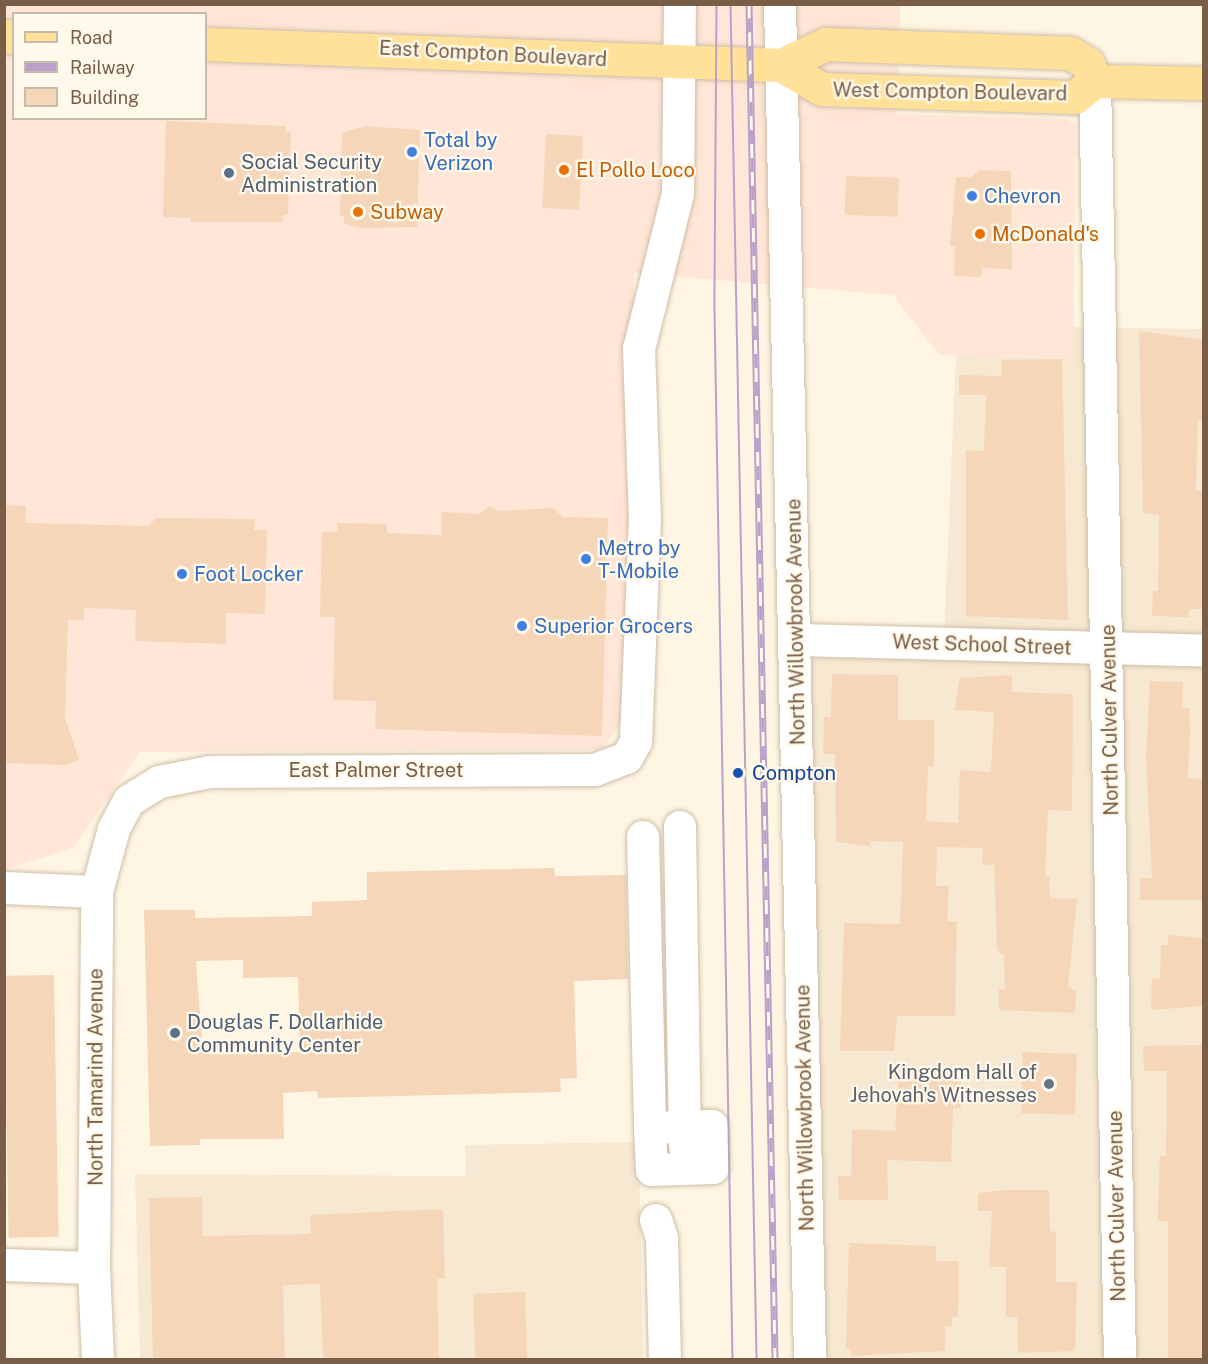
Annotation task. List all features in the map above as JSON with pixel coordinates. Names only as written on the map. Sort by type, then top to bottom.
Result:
[{"type":"main road","name":"East Compton Boulevard","points":[[207,44],[781,65]]},
{"type":"main road","name":"West Compton Boulevard","points":[[781,65],[826,44],[1070,53],[1088,64],[1095,81]]},
{"type":"main road","name":"West Compton Boulevard","points":[[781,65],[822,89],[1075,97],[1095,81],[1203,83]]},
{"type":"street","points":[[680,4],[680,62]]},
{"type":"street","name":"North Willowbrook Avenue","points":[[780,4],[797,640],[810,1359]]},
{"type":"street","name":"East Palmer Street","points":[[129,801],[160,782],[210,772],[594,770],[627,758],[636,742],[645,521],[639,349],[678,194],[680,62]]},
{"type":"street","name":"North Culver Avenue","points":[[1095,81],[1109,648],[1120,1359]]},
{"type":"street","name":"West School Street","points":[[797,640],[1203,651]]},
{"type":"street","name":"North Tamarind Avenue","points":[[98,1359],[94,1268],[97,892],[114,829],[129,801]]},
{"type":"street","points":[[680,827],[684,1126]]},
{"type":"street","points":[[643,837],[650,1128],[652,1170],[713,1168],[712,1126],[650,1128]]},
{"type":"street","points":[[4,888],[97,892]]},
{"type":"street","points":[[656,1220],[662,1239],[665,1359]]},
{"type":"street","points":[[4,1265],[94,1268]]},
{"type":"shaded area","points":[[5,5],[900,5],[897,114],[1066,119],[1075,124],[1074,358],[939,355],[893,295],[634,273],[624,719],[601,750],[140,752],[73,848],[5,869]]},
{"type":"shaded area","points":[[1074,327],[1203,329],[1203,1359],[823,1359],[807,658],[943,659],[956,356],[1073,358]]},
{"type":"shaded area","points":[[639,1142],[643,1359],[140,1359],[135,1174],[466,1176],[465,1145]]},
{"type":"building","points":[[166,121],[286,126],[286,132],[291,132],[288,215],[283,215],[283,222],[191,222],[191,218],[163,217]]},
{"type":"building","points":[[365,126],[420,130],[417,227],[362,228],[344,224],[344,216],[340,216],[342,133]]},
{"type":"building","name":"El Pollo Loco","points":[[546,134],[583,136],[579,210],[542,208]]},
{"type":"building","points":[[979,170],[1011,171],[1012,269],[982,268],[981,277],[954,276],[955,246],[950,246],[956,177],[971,177]]},
{"type":"building","points":[[846,176],[899,178],[898,217],[845,215]]},
{"type":"building","points":[[1139,331],[1203,340],[1203,420],[1198,420],[1196,491],[1203,491],[1203,609],[1189,609],[1189,617],[1153,616],[1152,612],[1153,591],[1158,591],[1159,515],[1143,513]]},
{"type":"building","points":[[1062,359],[1068,620],[966,616],[966,450],[984,451],[986,395],[959,395],[959,375],[1001,376],[1001,360]]},
{"type":"building","points":[[4,505],[26,506],[25,523],[150,526],[155,518],[255,519],[254,530],[267,530],[265,614],[226,613],[226,644],[135,641],[136,610],[84,608],[84,620],[68,620],[65,718],[79,760],[64,765],[4,763]]},
{"type":"building","name":"Superior Grocers","points":[[490,506],[499,511],[553,508],[563,517],[608,518],[602,736],[375,729],[376,701],[333,700],[335,617],[320,617],[322,532],[337,532],[337,523],[387,524],[387,533],[441,535],[442,512],[479,514]]},
{"type":"building","points":[[832,674],[898,675],[898,720],[934,720],[934,766],[928,766],[926,821],[958,823],[960,770],[991,772],[994,712],[954,710],[960,678],[1012,675],[1012,692],[1073,694],[1072,811],[1048,810],[1045,876],[1049,876],[1050,898],[1077,899],[1068,987],[1076,991],[1075,1013],[999,1010],[999,989],[1005,989],[1004,955],[997,950],[994,865],[982,864],[983,848],[937,847],[936,886],[949,886],[947,921],[957,921],[955,1016],[897,1016],[894,1051],[840,1051],[844,923],[900,924],[903,842],[870,841],[870,846],[836,842],[835,754],[823,754],[824,717],[831,717]]},
{"type":"building","points":[[1150,681],[1183,682],[1182,708],[1189,708],[1188,778],[1203,779],[1203,900],[1140,900],[1140,878],[1152,878],[1146,758]]},
{"type":"building","points":[[554,868],[555,876],[626,875],[628,979],[574,981],[577,1078],[560,1079],[561,1092],[318,1098],[317,1091],[283,1093],[284,1139],[200,1139],[200,1145],[150,1146],[144,910],[195,910],[195,918],[312,916],[312,902],[367,900],[367,872]],"holes":[[[243,960],[243,978],[298,977],[300,1052],[203,1054],[196,961]]]},
{"type":"building","points":[[1168,935],[1203,938],[1203,1006],[1151,1010],[1152,978],[1160,979],[1161,945],[1168,945]]},
{"type":"building","points":[[54,975],[59,1237],[9,1238],[4,976]]},
{"type":"building","points":[[1203,1045],[1203,1359],[1168,1359],[1168,1221],[1158,1221],[1160,1155],[1166,1156],[1167,1071],[1144,1071],[1143,1046]]},
{"type":"building","name":"Kingdom Hall of Jehovah's Witnesses","points":[[1023,1052],[1077,1054],[1075,1115],[1021,1113]]},
{"type":"building","points":[[899,1070],[961,1070],[961,1108],[953,1108],[951,1162],[887,1160],[888,1200],[839,1200],[838,1176],[851,1176],[852,1129],[895,1131]]},
{"type":"building","points":[[1004,1190],[1049,1190],[1050,1231],[1056,1232],[1056,1282],[1077,1282],[1075,1351],[1018,1353],[1017,1317],[1006,1317],[1006,1267],[989,1267],[992,1211],[978,1211],[978,1193]]},
{"type":"building","points":[[202,1197],[203,1236],[311,1234],[310,1215],[443,1209],[445,1279],[437,1279],[439,1359],[323,1359],[320,1284],[283,1285],[285,1359],[153,1359],[149,1198]]},
{"type":"building","points":[[849,1243],[936,1246],[936,1261],[959,1261],[958,1317],[952,1317],[952,1326],[945,1326],[945,1351],[851,1356],[851,1349],[846,1349]]},
{"type":"building","points":[[525,1292],[527,1359],[475,1360],[473,1294]]},
{"type":"tram line","points":[[717,4],[715,310],[733,1360]]},
{"type":"tram line","points":[[731,4],[757,1360]]},
{"type":"railway","points":[[749,4],[775,1360]]},
{"type":"place","name":"Total by Verizon","points":[[412,152]]},
{"type":"place","name":"El Pollo Loco","points":[[564,170]]},
{"type":"place","name":"Social Security Administration","points":[[229,173]]},
{"type":"place","name":"Chevron","points":[[972,196]]},
{"type":"place","name":"Subway","points":[[358,212]]},
{"type":"place","name":"McDonald's","points":[[980,234]]},
{"type":"place","name":"Metro by T-Mobile","points":[[586,559]]},
{"type":"place","name":"Foot Locker","points":[[182,574]]},
{"type":"place","name":"Superior Grocers","points":[[522,626]]},
{"type":"place","name":"Compton","points":[[738,773]]},
{"type":"place","name":"Douglas F. Dollarhide Community Center","points":[[175,1033]]},
{"type":"place","name":"Kingdom Hall of Jehovah's Witnesses","points":[[1049,1084]]}]
